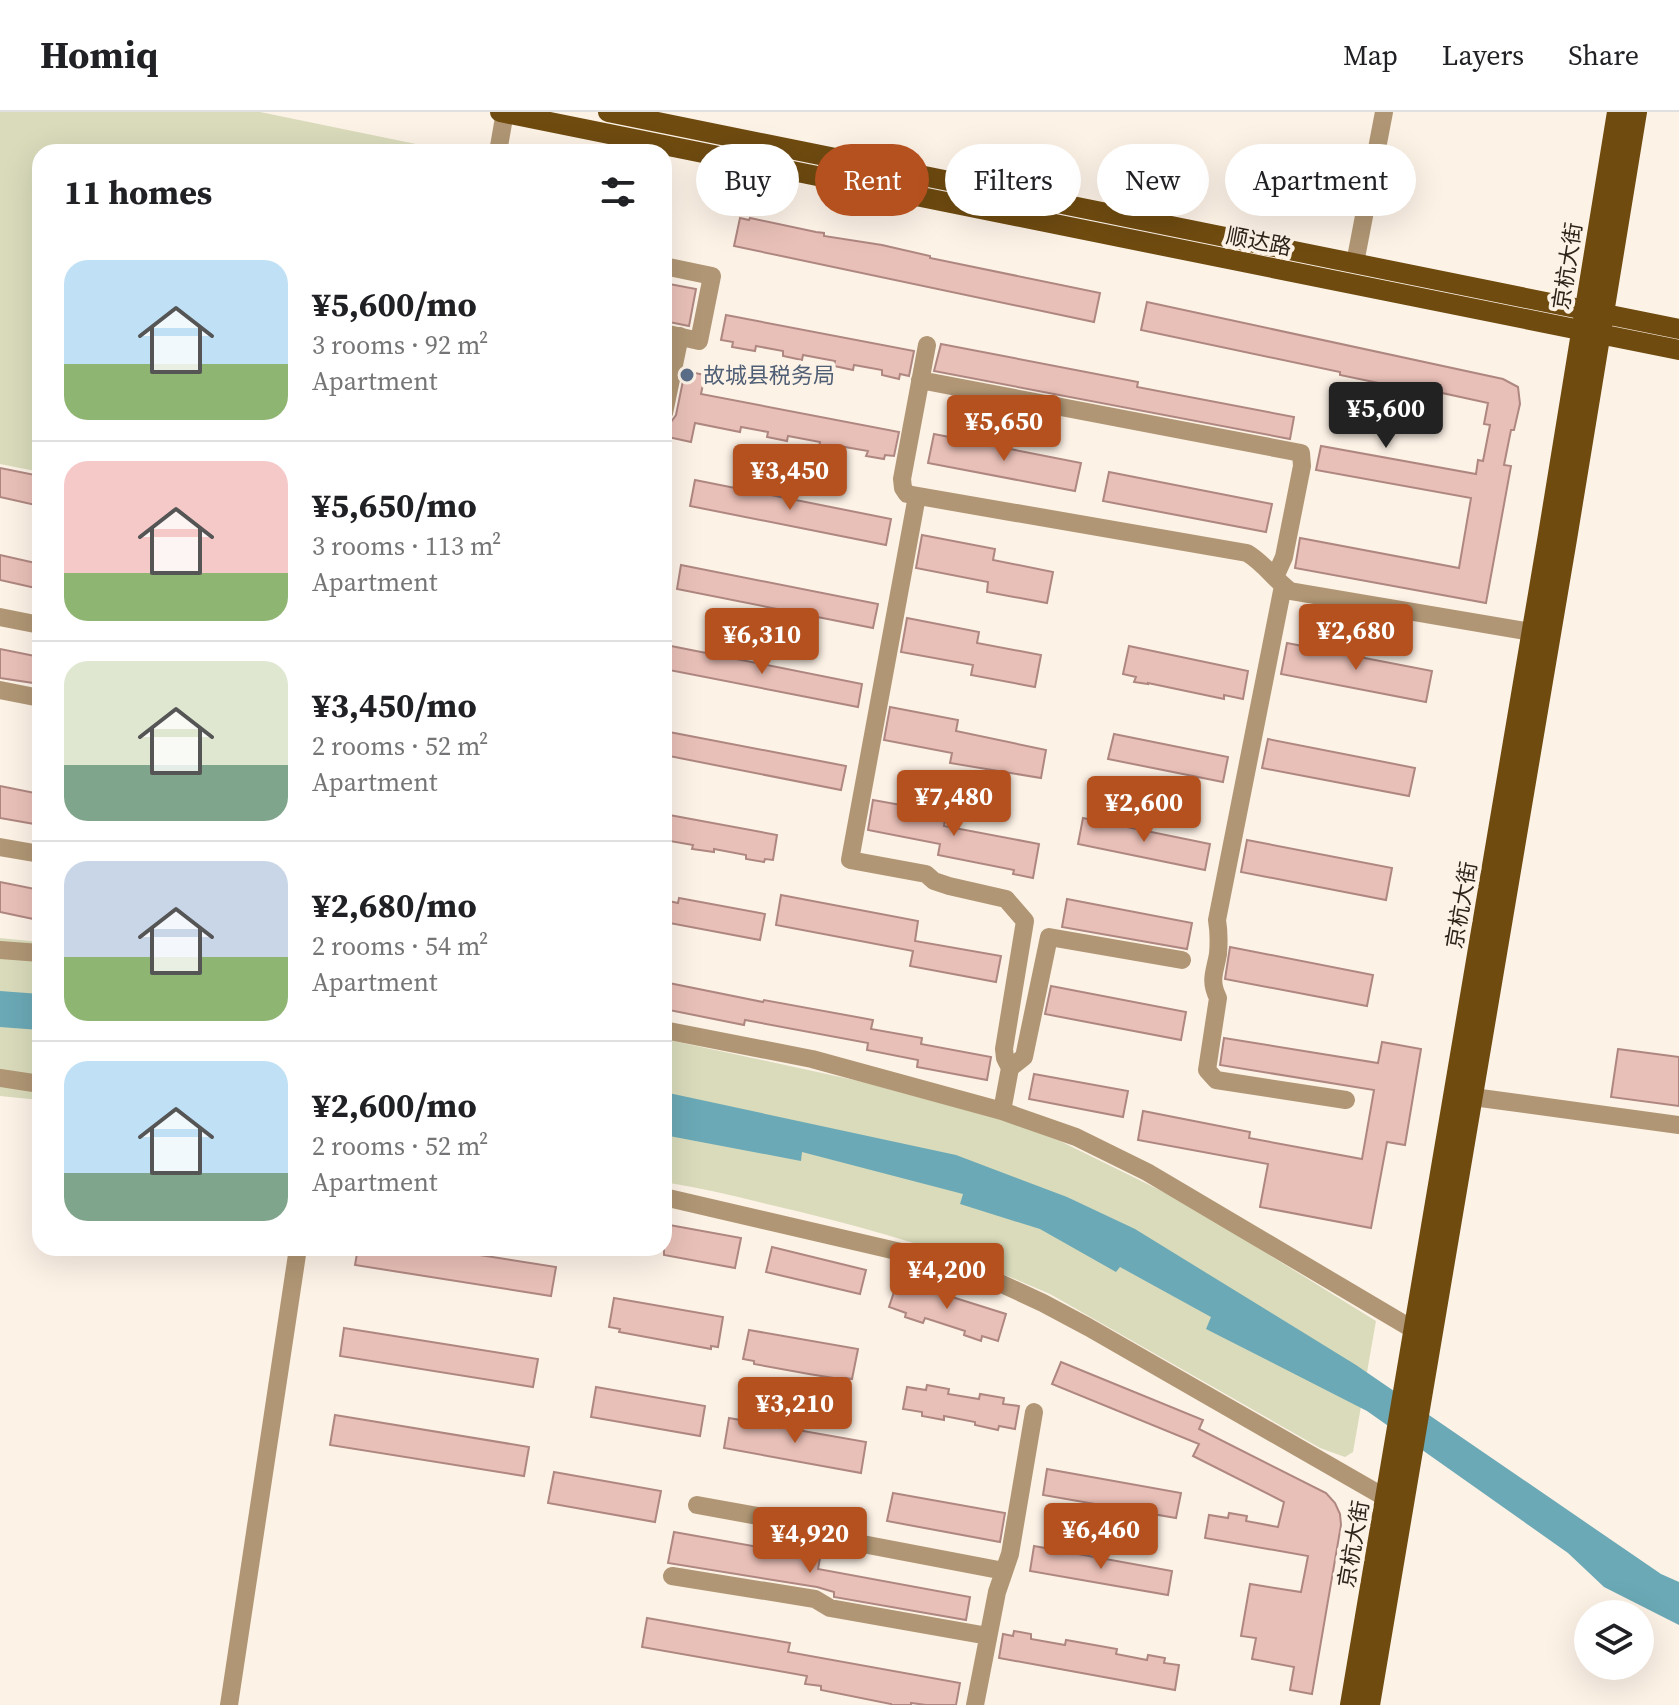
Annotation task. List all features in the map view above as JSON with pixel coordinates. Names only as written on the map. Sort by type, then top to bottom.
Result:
[{"type":"main road","name":"顺达路","points":[[503,112],[635,144]]},
{"type":"main road","name":"顺达路","points":[[608,112],[1679,329]]},
{"type":"main road","name":"京杭大街","points":[[1370,1705],[1473,1097],[1591,333],[1617,112]]},
{"type":"main road","name":"京杭大街","points":[[1594,312],[1637,112]]},
{"type":"main road","name":"顺达路","points":[[672,152],[1679,350]]},
{"type":"main road","name":"京杭大街","points":[[1350,1705],[1531,632],[1591,333]]},
{"type":"street","points":[[499,144],[503,112]]},
{"type":"street","points":[[1355,263],[1384,112]]},
{"type":"street","points":[[672,268],[712,276],[699,341],[672,335]]},
{"type":"street","points":[[927,345],[902,479],[907,494],[1247,553],[1290,591],[1531,632]]},
{"type":"street","points":[[920,380],[1301,453],[1302,466],[1217,920],[1219,937],[1212,977],[1218,998],[1207,1070],[1216,1080],[1346,1100]]},
{"type":"street","points":[[917,496],[850,860],[926,874],[934,881],[949,886],[1006,899],[1025,921],[1004,1049],[1010,1068],[1002,1111]]},
{"type":"street","points":[[0,617],[32,623]]},
{"type":"street","points":[[0,690],[32,696]]},
{"type":"street","points":[[0,847],[32,853]]},
{"type":"street","points":[[1010,1068],[1024,1057],[1049,937],[1182,960]]},
{"type":"street","points":[[0,950],[32,952]]},
{"type":"street","points":[[672,1032],[812,1059],[1002,1111],[1076,1137],[1147,1172],[1414,1330]]},
{"type":"street","points":[[0,1078],[32,1083]]},
{"type":"street","points":[[1473,1097],[1679,1125]]},
{"type":"street","points":[[672,1199],[905,1253],[989,1278],[1088,1327],[1386,1498]]},
{"type":"street","points":[[229,1705],[297,1256]]},
{"type":"street","points":[[975,1705],[997,1592],[1010,1554],[1034,1412]]},
{"type":"street","points":[[697,1505],[813,1526],[847,1541],[1004,1571]]},
{"type":"street","points":[[672,1576],[815,1599],[830,1608],[988,1636]]},
{"type":"green space","points":[[0,112],[260,112],[416,144],[32,144],[32,470],[0,464]]},
{"type":"green space","points":[[0,938],[32,941],[32,1099],[0,1096]]},
{"type":"green space","points":[[672,1041],[859,1081],[1006,1121],[1060,1141],[1182,1201],[1376,1321],[1353,1452],[1345,1457],[1320,1448],[1050,1294],[1016,1280],[878,1232],[672,1184]]},
{"type":"water","points":[[0,991],[32,993],[32,1029],[0,1027]]},
{"type":"water","points":[[672,1094],[956,1155],[1067,1197],[1135,1229],[1356,1365],[1661,1574],[1679,1582],[1679,1625],[1654,1612],[1654,1600],[1630,1600],[1604,1587],[1568,1553],[1367,1411],[1206,1329],[1211,1317],[1120,1267],[1116,1272],[1040,1229],[960,1204],[963,1194],[802,1152],[801,1161],[672,1137]]},
{"type":"building","points":[[740,218],[882,245],[1100,293],[1094,322],[734,246]]},
{"type":"building","points":[[672,284],[696,289],[689,326],[672,323]]},
{"type":"building","points":[[1147,302],[1503,379],[1518,387],[1520,404],[1504,465],[1511,466],[1486,603],[1295,568],[1300,538],[1459,568],[1471,498],[1316,470],[1321,446],[1476,474],[1478,460],[1483,461],[1490,425],[1484,424],[1488,403],[1340,375],[1340,372],[1141,330]]},
{"type":"building","points":[[726,315],[914,351],[909,376],[900,374],[899,379],[882,375],[882,370],[854,365],[853,370],[834,366],[835,361],[803,355],[802,360],[783,356],[783,351],[756,346],[755,351],[732,347],[733,342],[721,340]]},
{"type":"building","points":[[941,344],[1138,382],[1137,387],[1294,417],[1290,439],[934,371]]},
{"type":"building","points":[[685,371],[705,375],[701,394],[899,432],[894,456],[885,455],[884,459],[866,456],[868,451],[839,446],[838,450],[819,447],[820,442],[788,436],[787,441],[767,437],[768,432],[741,427],[740,432],[695,423],[691,442],[672,438],[672,421],[676,415]]},
{"type":"building","points":[[934,434],[1081,463],[1075,491],[928,463]]},
{"type":"building","points":[[0,468],[32,474],[32,504],[0,497]]},
{"type":"building","points":[[1109,472],[1272,504],[1266,532],[1103,501]]},
{"type":"building","points":[[695,480],[891,519],[886,545],[690,506]]},
{"type":"building","points":[[922,535],[995,549],[993,560],[1053,572],[1047,603],[987,592],[988,582],[916,568]]},
{"type":"building","points":[[0,555],[32,562],[32,587],[0,580]]},
{"type":"building","points":[[681,565],[878,604],[873,628],[677,589]]},
{"type":"building","points":[[907,618],[979,632],[977,643],[1041,655],[1035,687],[971,675],[973,665],[901,652]]},
{"type":"building","points":[[1287,643],[1432,671],[1426,702],[1281,674]]},
{"type":"building","points":[[672,646],[862,684],[858,707],[672,671]]},
{"type":"building","points":[[1129,646],[1248,671],[1243,699],[1224,695],[1224,699],[1134,682],[1136,677],[1123,674]]},
{"type":"building","points":[[0,649],[32,655],[32,683],[0,678]]},
{"type":"building","points":[[890,707],[958,720],[956,731],[1046,750],[1041,778],[950,763],[952,753],[884,740]]},
{"type":"building","points":[[672,733],[846,766],[841,790],[672,757]]},
{"type":"building","points":[[1114,734],[1228,757],[1223,782],[1108,759]]},
{"type":"building","points":[[1268,739],[1415,768],[1409,796],[1262,768]]},
{"type":"building","points":[[0,786],[32,792],[32,824],[0,818]]},
{"type":"building","points":[[873,800],[946,813],[944,826],[1039,844],[1033,878],[1013,874],[1014,870],[938,855],[940,844],[868,830]]},
{"type":"building","points":[[672,815],[777,835],[773,860],[765,859],[764,862],[714,849],[714,852],[692,849],[693,845],[672,841]]},
{"type":"building","points":[[1083,818],[1210,844],[1205,870],[1078,844]]},
{"type":"building","points":[[1247,840],[1392,868],[1386,900],[1241,872]]},
{"type":"building","points":[[0,882],[32,888],[32,919],[0,912]]},
{"type":"building","points":[[781,895],[918,921],[915,941],[1001,956],[996,982],[910,966],[913,951],[776,925]]},
{"type":"building","points":[[679,898],[765,914],[760,940],[672,924],[672,902],[678,903]]},
{"type":"building","points":[[1067,899],[1192,923],[1187,949],[1062,927]]},
{"type":"building","points":[[1230,947],[1373,975],[1367,1006],[1225,979]]},
{"type":"building","points":[[672,984],[873,1020],[871,1029],[922,1038],[921,1044],[991,1057],[987,1080],[917,1067],[918,1060],[867,1050],[868,1043],[745,1020],[744,1025],[672,1011]]},
{"type":"building","points":[[1051,986],[1186,1012],[1181,1040],[1045,1014]]},
{"type":"building","points":[[1224,1038],[1378,1063],[1382,1042],[1421,1049],[1405,1145],[1387,1142],[1371,1228],[1260,1207],[1268,1164],[1138,1140],[1143,1111],[1250,1132],[1249,1138],[1362,1159],[1374,1090],[1220,1065]]},
{"type":"building","points":[[1618,1049],[1679,1057],[1679,1106],[1611,1097]]},
{"type":"building","points":[[1034,1074],[1128,1091],[1123,1117],[1029,1099]]},
{"type":"building","points":[[672,1225],[741,1238],[735,1268],[669,1256],[672,1256]]},
{"type":"building","points":[[772,1247],[866,1270],[860,1294],[766,1272]]},
{"type":"building","points":[[357,1256],[486,1256],[556,1267],[551,1296],[355,1265]]},
{"type":"building","points":[[898,1280],[1006,1314],[998,1341],[982,1336],[981,1341],[964,1335],[965,1331],[925,1318],[923,1323],[905,1317],[906,1313],[889,1307]]},
{"type":"building","points":[[614,1298],[723,1317],[718,1347],[711,1346],[711,1349],[619,1332],[620,1329],[609,1327]]},
{"type":"building","points":[[344,1328],[538,1359],[533,1387],[340,1356]]},
{"type":"building","points":[[749,1330],[858,1349],[852,1379],[754,1364],[754,1361],[743,1359]]},
{"type":"building","points":[[1061,1362],[1203,1420],[1199,1429],[1326,1493],[1335,1503],[1341,1525],[1312,1694],[1290,1690],[1294,1667],[1252,1659],[1256,1638],[1241,1636],[1250,1584],[1301,1592],[1308,1556],[1205,1538],[1209,1515],[1228,1518],[1229,1513],[1247,1516],[1246,1521],[1278,1527],[1284,1502],[1193,1456],[1199,1444],[1052,1384]]},
{"type":"building","points":[[927,1385],[949,1389],[948,1394],[979,1399],[980,1394],[1004,1398],[1003,1404],[1019,1406],[1015,1429],[999,1426],[998,1430],[975,1425],[975,1422],[944,1416],[944,1420],[903,1409],[907,1387],[926,1390]]},
{"type":"building","points":[[596,1387],[705,1406],[700,1436],[591,1417]]},
{"type":"building","points":[[335,1415],[529,1447],[524,1476],[330,1445]]},
{"type":"building","points":[[729,1418],[866,1442],[861,1473],[724,1448]]},
{"type":"building","points":[[1047,1469],[1181,1493],[1176,1518],[1043,1495]]},
{"type":"building","points":[[554,1472],[661,1491],[655,1522],[548,1503]]},
{"type":"building","points":[[893,1493],[1005,1513],[1000,1542],[887,1521]]},
{"type":"building","points":[[674,1532],[820,1558],[818,1569],[970,1597],[966,1620],[834,1597],[834,1592],[817,1587],[668,1563]]},
{"type":"building","points":[[1034,1546],[1172,1571],[1168,1595],[1030,1571]]},
{"type":"building","points":[[647,1618],[790,1643],[788,1652],[960,1683],[956,1705],[891,1705],[821,1690],[821,1686],[805,1684],[807,1676],[642,1647]]},
{"type":"building","points":[[1014,1631],[1031,1634],[1031,1639],[1065,1645],[1066,1640],[1117,1649],[1116,1654],[1147,1660],[1148,1655],[1165,1658],[1164,1663],[1179,1665],[1175,1690],[999,1658],[1003,1634],[1013,1636]]},
{"type":"place","name":"故城县税务局","points":[[687,375]]}]
